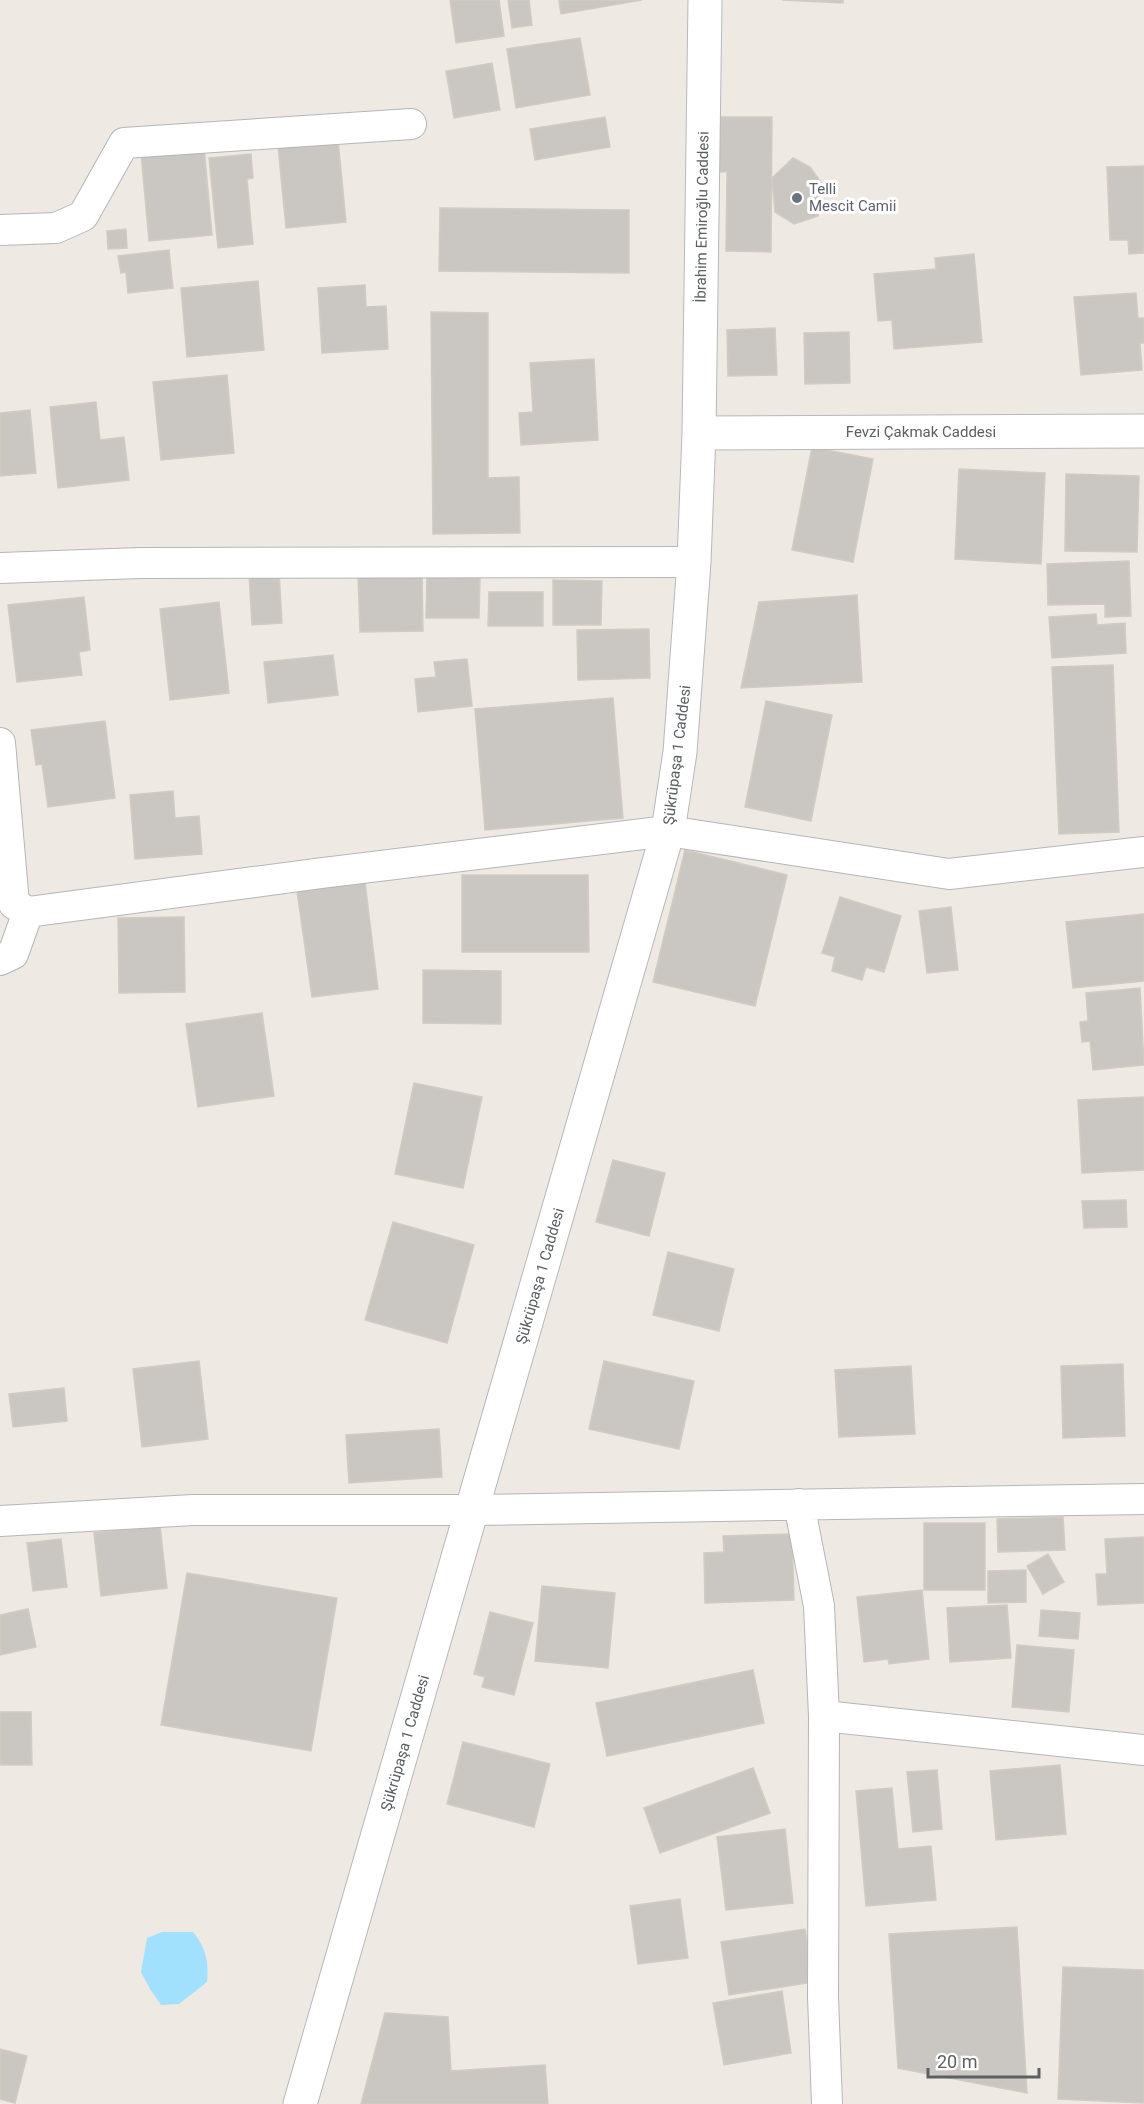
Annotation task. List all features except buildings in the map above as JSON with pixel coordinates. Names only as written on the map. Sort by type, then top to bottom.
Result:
[{"type":"main road","name":"İbrahim Emiroğlu Caddesi","points":[[699,433],[705,0]]},
{"type":"main road","name":"Fevzi Çakmak Caddesi","points":[[699,433],[1144,431]]},
{"type":"main road","name":"Şükrüpaşa 1 Caddesi","points":[[300,2104],[668,831],[680,752],[694,562],[699,433]]},
{"type":"street","points":[[0,230],[56,228],[83,216],[124,143],[411,124]]},
{"type":"street","points":[[0,568],[151,563],[694,562]]},
{"type":"street","points":[[0,743],[14,904],[28,912],[668,831],[948,874],[1144,852]]},
{"type":"street","points":[[0,960],[13,954],[28,912]]},
{"type":"street","points":[[0,1521],[193,1510],[473,1510],[1144,1499]]},
{"type":"street","points":[[798,1504],[819,1606],[824,1716],[824,1996],[827,2104]]},
{"type":"street","points":[[824,1716],[1144,1750]]},
{"type":"water","points":[[162,1932],[193,1932],[206,1956],[207,1982],[179,2004],[161,2005],[141,1972],[147,1938]]},
{"type":"place","name":"Telli Mescit Camii","points":[[797,198]]}]
